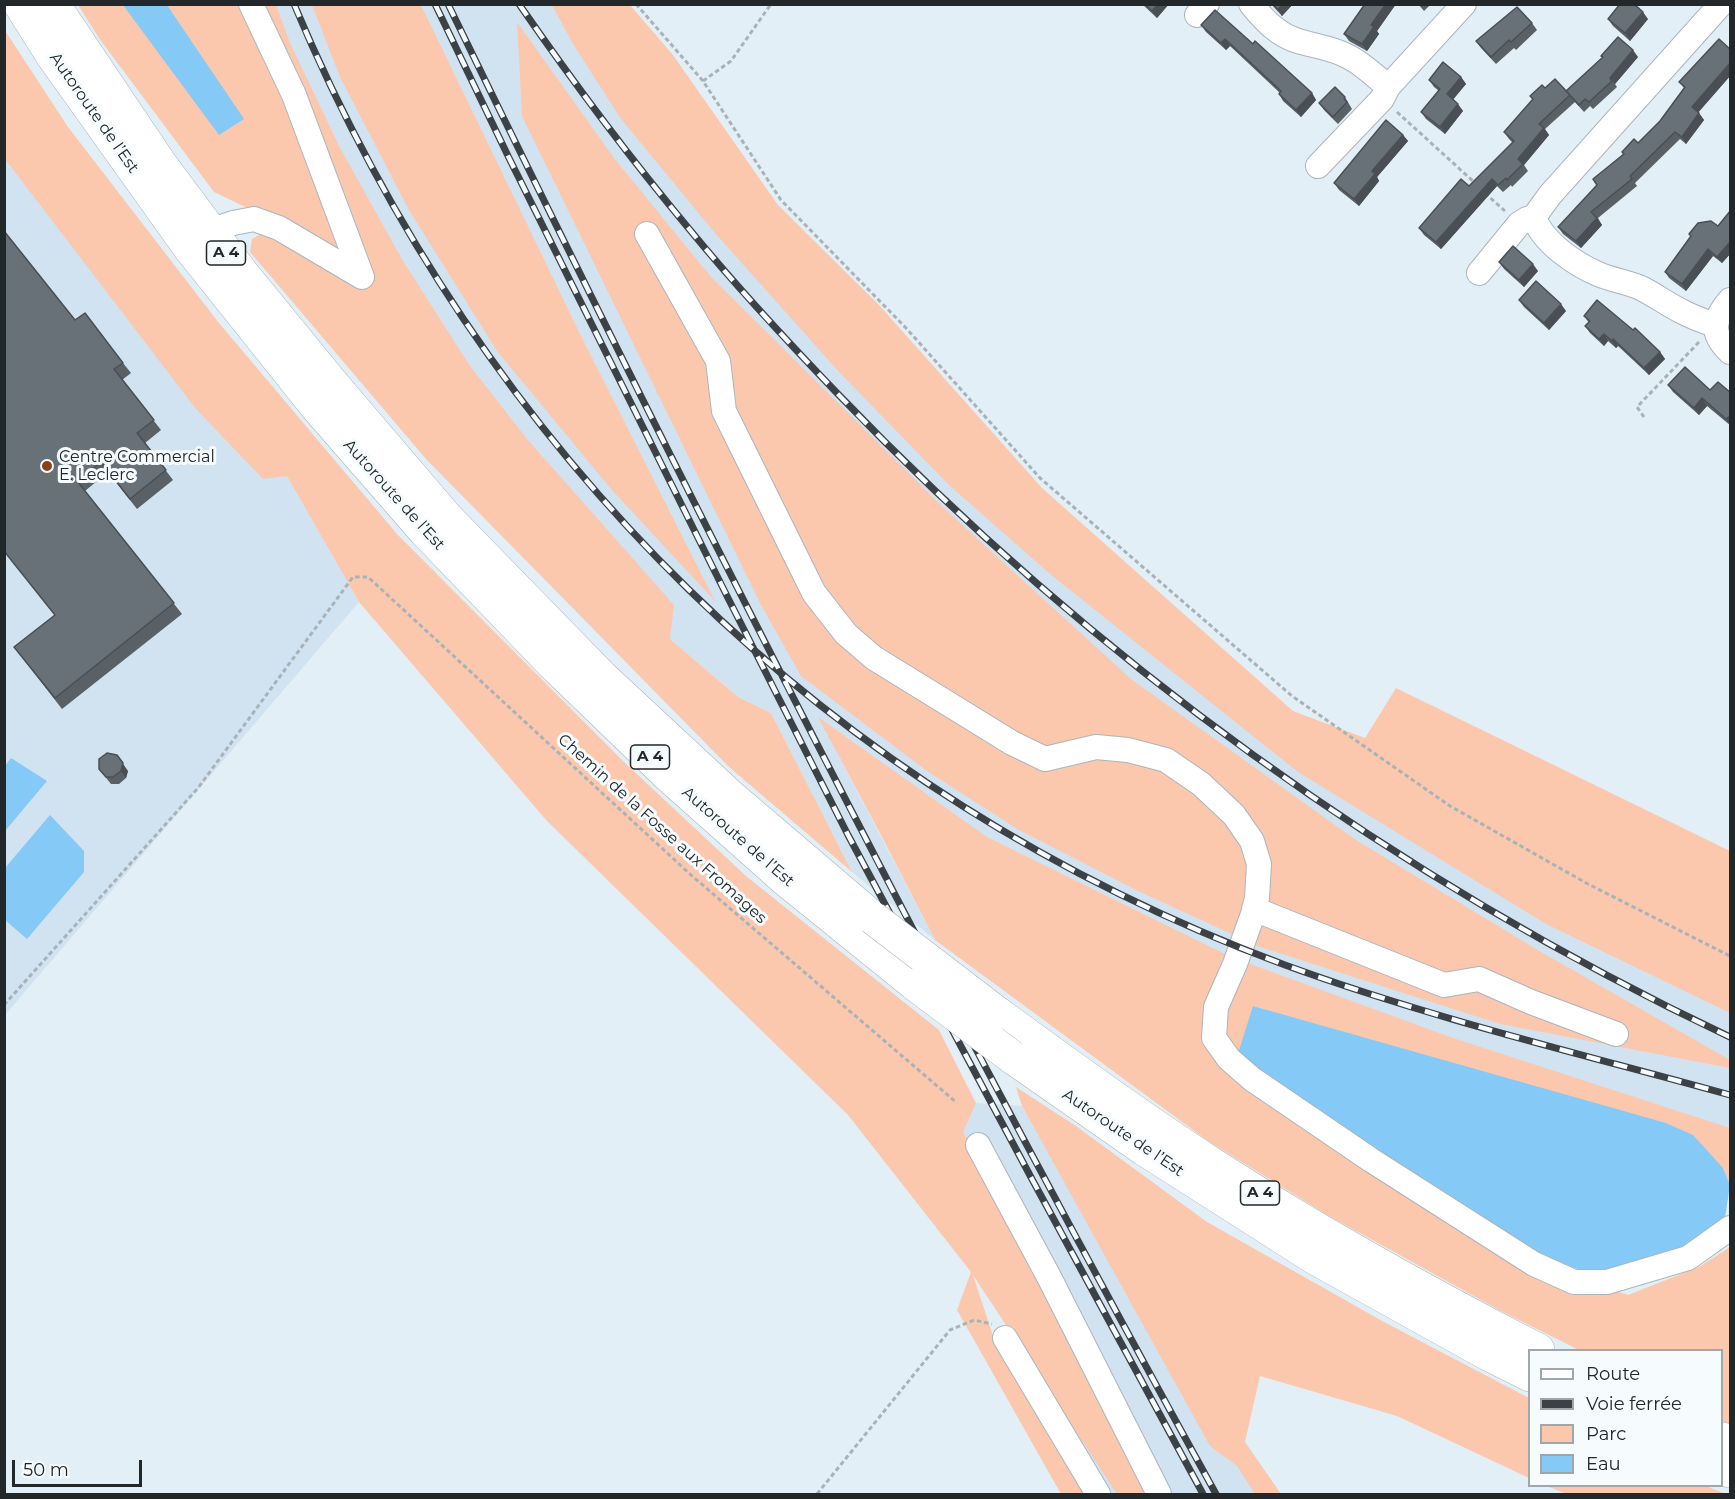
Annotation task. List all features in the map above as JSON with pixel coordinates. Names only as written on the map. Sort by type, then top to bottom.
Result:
[{"type":"highway","name":"Autoroute de l’Est","points":[[20,4],[52,55],[196,255],[316,406],[424,530],[553,664],[669,776],[786,880],[916,985],[1012,1057],[1144,1149],[1315,1258],[1528,1374]]},
{"type":"highway","name":"Autoroute de l’Est","points":[[53,4],[161,165],[241,272],[446,517],[602,677],[730,796],[873,918],[996,1013],[1105,1092],[1213,1164],[1329,1236],[1536,1349]]},
{"type":"street","points":[[210,231],[254,219],[279,228],[363,277],[294,95],[251,4]]},
{"type":"street","points":[[1251,4],[1271,26],[1281,33],[1299,42],[1349,56],[1385,93]]},
{"type":"street","points":[[1318,166],[1464,4]]},
{"type":"street","points":[[1479,273],[1721,4]]},
{"type":"street","points":[[1527,221],[1572,260],[1584,267],[1642,288],[1679,311],[1715,325]]},
{"type":"street","points":[[647,234],[718,361],[724,411],[813,593],[846,634],[874,658],[1012,743],[1045,759],[1096,747],[1128,750],[1166,760],[1201,784],[1234,815],[1252,841],[1259,864],[1254,909],[1235,964],[1216,1007],[1214,1038],[1229,1059],[1252,1079],[1371,1160],[1534,1264],[1574,1282],[1607,1282],[1688,1258],[1731,1228]]},
{"type":"street","points":[[1731,300],[1723,308],[1715,325],[1719,341],[1731,352]]},
{"type":"street","points":[[1254,909],[1444,986],[1479,980],[1616,1034]]},
{"type":"street","points":[[978,1145],[1049,1277],[1159,1494]]},
{"type":"street","points":[[1005,1338],[1098,1494]]},
{"type":"path","points":[[636,4],[703,81],[781,200],[906,328],[1040,478],[1292,696],[1450,806],[1588,884],[1731,956]]},
{"type":"path","points":[[703,81],[731,61],[771,4]]},
{"type":"path","points":[[1385,93],[1477,185]]},
{"type":"path","points":[[1485,193],[1527,221]]},
{"type":"path","points":[[1644,417],[1636,407],[1715,325]]},
{"type":"path","name":"Chemin de la Fosse aux Fromages","points":[[4,1005],[198,788],[353,577],[368,577],[691,875],[957,1103]]},
{"type":"path","points":[[817,1494],[950,1330],[974,1320],[991,1323],[1005,1338]]},
{"type":"shaded area","points":[[244,5],[603,5],[740,197],[1108,570],[1293,711],[1730,971],[1730,1129],[1252,987],[838,755],[935,940],[852,872],[771,713],[738,697],[670,639],[562,526]]},
{"type":"shaded area","points":[[4,91],[287,475],[359,602],[5,1015]]},
{"type":"shaded area","points":[[976,1103],[1022,1106],[1081,1211],[1274,1494],[1086,1494],[1012,1333],[928,1131]]},
{"type":"green space","points":[[78,5],[276,5],[290,43],[339,146],[403,261],[470,366],[527,439],[674,605],[670,639],[738,697],[771,713],[852,872],[729,767],[426,459],[250,252],[252,239],[272,228],[258,213],[214,192],[101,41]]},
{"type":"green space","points":[[312,5],[421,5],[581,336],[715,601],[612,490],[497,351],[409,210],[340,77]]},
{"type":"green space","points":[[552,5],[630,5],[673,55],[778,205],[879,305],[1042,488],[1293,711],[1365,738],[1396,688],[1730,851],[1730,1013],[1546,924],[1298,772],[1050,574],[949,485],[840,373],[715,233],[621,119],[573,44]]},
{"type":"green space","points":[[517,22],[614,158],[711,277],[946,510],[1131,679],[1356,840],[1536,949],[1730,1060],[1730,1068],[1500,1024],[1260,947],[1138,891],[1019,830],[927,771],[801,676],[761,605],[522,116]]},
{"type":"green space","points":[[4,29],[68,127],[219,323],[397,534],[624,762],[746,876],[939,1030],[976,1103],[963,1132],[1028,1250],[1151,1494],[1117,1494],[973,1275],[996,1345],[1086,1494],[1061,1494],[957,1310],[971,1272],[848,1115],[547,821],[359,602],[287,476],[263,479],[196,409],[5,159]]},
{"type":"green space","points":[[818,717],[987,837],[1231,957],[1453,1038],[1730,1128],[1730,1185],[1723,1168],[1254,1006],[1576,1278],[1628,1295],[1699,1267],[1730,1247],[1730,1426],[1723,1422],[1723,1349],[1577,1349],[1501,1311],[1329,1216],[1208,1141],[935,940]]},
{"type":"green space","points":[[1016,1087],[1076,1126],[1207,1222],[1384,1322],[1528,1397],[1528,1478],[1397,1416],[1260,1376],[1245,1442],[1281,1494],[1255,1494],[1237,1466],[1210,1446],[1022,1106]]},
{"type":"green space","points":[[1549,1487],[1708,1487],[1726,1494],[1566,1494]]},
{"type":"water","points":[[123,5],[167,5],[244,119],[219,135]]},
{"type":"water","points":[[11,758],[47,781],[5,831],[5,766]]},
{"type":"water","points":[[50,815],[84,851],[84,872],[27,939],[5,920],[5,868]]},
{"type":"water","points":[[1253,1006],[1666,1123],[1693,1135],[1723,1168],[1730,1185],[1725,1218],[1681,1253],[1590,1273],[1546,1259],[1235,1063]]},
{"type":"building","points":[[1145,4],[1158,4],[1152,11]]},
{"type":"building","points":[[1273,4],[1282,4],[1278,10]]},
{"type":"building","points":[[1365,4],[1386,4],[1371,25],[1374,27],[1362,44],[1344,34]]},
{"type":"building","points":[[1620,4],[1634,4],[1643,12],[1625,33],[1608,19]]},
{"type":"building","points":[[1517,7],[1532,23],[1491,57],[1476,41]]},
{"type":"building","points":[[1215,10],[1253,44],[1255,41],[1312,93],[1296,110],[1279,94],[1281,91],[1225,39],[1221,43],[1201,25]]},
{"type":"building","points":[[1618,37],[1633,50],[1610,78],[1612,81],[1589,102],[1585,99],[1579,105],[1566,91],[1603,57],[1601,56]]},
{"type":"building","points":[[1719,39],[1731,50],[1731,62],[1692,107],[1699,113],[1682,137],[1675,132],[1630,176],[1632,179],[1591,212],[1597,218],[1576,241],[1558,227],[1597,185],[1593,179],[1624,154],[1622,152],[1634,139],[1638,143],[1660,121],[1685,87],[1679,82]]},
{"type":"building","points":[[1443,62],[1461,77],[1447,94],[1458,104],[1440,127],[1421,112],[1440,89],[1429,80]]},
{"type":"building","points":[[1555,79],[1570,95],[1539,124],[1544,128],[1518,159],[1523,164],[1507,180],[1506,178],[1498,185],[1492,179],[1436,242],[1419,228],[1461,179],[1469,186],[1514,141],[1504,132],[1533,99],[1530,96],[1542,85],[1545,88]]},
{"type":"building","points":[[1335,87],[1347,102],[1333,117],[1319,103]]},
{"type":"building","points":[[1386,120],[1403,135],[1372,171],[1375,174],[1354,199],[1334,183]]},
{"type":"building","points":[[1731,210],[1731,241],[1717,257],[1708,249],[1682,284],[1665,272],[1698,223],[1711,221],[1718,226]]},
{"type":"building","name":"Centre Commercial E. Leclerc","points":[[4,231],[75,320],[85,313],[123,363],[114,369],[154,420],[137,433],[166,470],[130,499],[101,462],[77,481],[174,603],[55,698],[14,647],[55,615],[4,551]]},
{"type":"building","points":[[1513,246],[1533,264],[1519,280],[1499,262]]},
{"type":"building","points":[[1536,281],[1561,304],[1544,323],[1519,300]]},
{"type":"building","points":[[1597,300],[1633,330],[1635,328],[1660,352],[1644,368],[1613,339],[1612,341],[1604,334],[1599,339],[1585,326],[1590,321],[1584,316]]},
{"type":"building","points":[[1685,367],[1710,390],[1718,382],[1731,393],[1731,415],[1726,419],[1702,398],[1694,408],[1668,385]]},
{"type":"building","points":[[107,753],[117,755],[123,763],[121,771],[113,777],[106,777],[99,769],[99,759]]},
{"type":"railway","points":[[294,4],[372,167],[464,319],[569,460],[688,589],[820,705],[963,807],[1119,894],[1285,965],[1340,984],[1450,1019],[1730,1095]]},
{"type":"railway","points":[[435,4],[509,158],[848,835],[1203,1494]]},
{"type":"railway","points":[[448,4],[633,380],[822,754],[1016,1126],[1216,1494]]},
{"type":"railway","points":[[519,4],[623,147],[667,203],[743,292],[836,392],[934,490],[1037,583],[1143,672],[1254,755],[1368,834],[1485,907],[1606,975],[1730,1037]]},
{"type":"place","name":"Centre Commercial E. Leclerc","points":[[47,466]]}]
